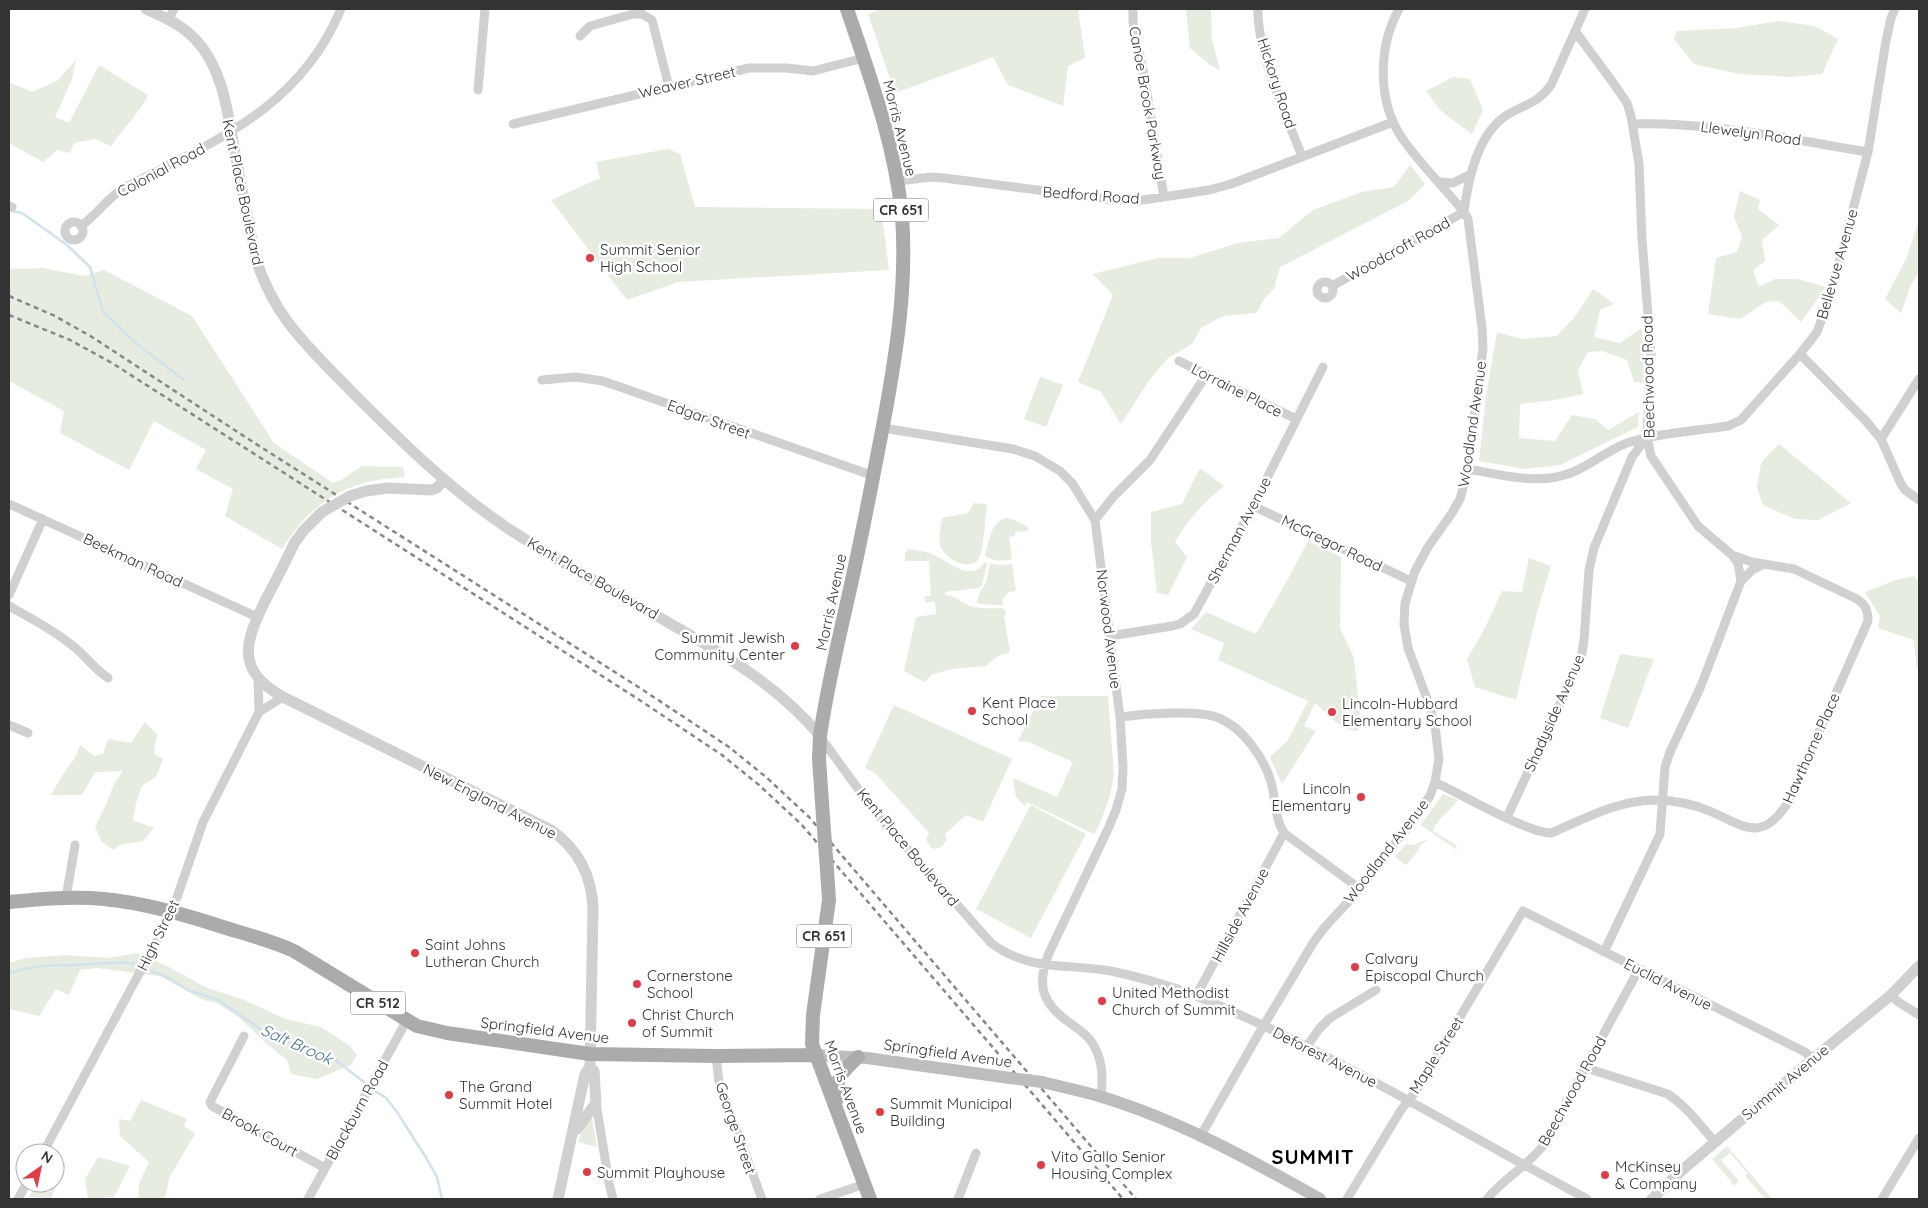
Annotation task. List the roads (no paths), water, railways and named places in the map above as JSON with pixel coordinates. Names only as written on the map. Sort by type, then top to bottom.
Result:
[{"type":"main road","name":"Morris Avenue","points":[[847,9],[885,124],[898,181],[904,258],[902,297],[894,368],[874,476],[820,736],[819,758],[829,900],[812,1032],[814,1055],[870,1195]]},
{"type":"main road","name":"Springfield Avenue","points":[[9,902],[66,898],[103,899],[172,912],[276,943],[294,951],[417,1026],[590,1060],[716,1056],[814,1055],[858,1057],[1042,1082],[1101,1097],[1156,1117],[1279,1176],[1320,1199]]},
{"type":"main road","points":[[836,1107],[835,1088],[838,1078],[858,1057]]},
{"type":"street","name":"Kent Place Boulevard","points":[[146,9],[168,20],[195,39],[210,60],[222,89],[255,256],[266,288],[275,305],[305,344],[444,480],[506,527],[733,662],[782,698],[808,722],[875,812],[992,943],[1015,958],[1044,966]]},
{"type":"street","points":[[168,20],[174,9]]},
{"type":"street","name":"Colonial Road","points":[[81,226],[122,189],[254,118],[287,90],[305,69],[322,46],[341,9]]},
{"type":"street","points":[[478,90],[486,9]]},
{"type":"street","name":"Canoe Brook Parkway","points":[[1133,9],[1133,22],[1144,75],[1164,197]]},
{"type":"street","name":"Hickory Road","points":[[1258,9],[1260,33],[1267,60],[1302,156]]},
{"type":"street","name":"Woodland Avenue","points":[[1200,1137],[1313,942],[1360,888],[1423,806],[1435,782],[1439,759],[1435,726],[1429,704],[1408,648],[1404,624],[1405,603],[1420,559],[1460,499],[1468,469],[1483,348],[1470,226],[1464,212],[1415,155],[1393,122],[1386,97],[1383,61],[1389,32],[1399,9]]},
{"type":"street","points":[[1464,212],[1471,174],[1478,150],[1499,122],[1506,116],[1536,102],[1544,96],[1551,85],[1585,9]]},
{"type":"street","name":"Bellevue Avenue","points":[[1468,469],[1532,479],[1551,478],[1576,470],[1618,447],[1647,437],[1728,426],[1741,420],[1800,354],[1817,332],[1830,297],[1868,152],[1890,18],[1895,9]]},
{"type":"street","points":[[580,36],[590,26],[633,14],[648,16],[652,20],[669,86]]},
{"type":"street","name":"Beechwood Road","points":[[1575,31],[1627,103],[1633,124],[1639,164],[1642,239],[1651,353],[1647,437],[1651,456],[1698,526],[1738,562],[1741,581]]},
{"type":"street","name":"Weaver Street","points":[[513,124],[749,68],[787,68],[813,71],[864,58]]},
{"type":"street","name":"Bedford Road","points":[[898,181],[932,178],[1097,198],[1143,200],[1201,192],[1231,184],[1393,122]]},
{"type":"street","name":"Llewelyn Road","points":[[1633,124],[1720,127],[1868,152]]},
{"type":"street","points":[[1440,182],[1453,183],[1471,174]]},
{"type":"street","name":"Woodcroft Road","points":[[1332,286],[1464,212]]},
{"type":"street","points":[[1800,354],[1881,438],[1900,482],[1905,490],[1919,500]]},
{"type":"street","name":"Lorraine Place","points":[[1179,361],[1296,419]]},
{"type":"street","name":"Sherman Avenue","points":[[1110,636],[1172,626],[1187,620],[1199,606],[1253,506],[1323,368]]},
{"type":"street","points":[[1095,520],[1114,496],[1150,460],[1207,374]]},
{"type":"street","name":"Edgar Street","points":[[542,380],[576,377],[603,381],[874,476]]},
{"type":"street","points":[[1881,438],[1919,379]]},
{"type":"street","name":"Norwood Avenue","points":[[883,428],[1013,449],[1030,454],[1048,462],[1072,483],[1095,520],[1120,717],[1123,767],[1122,789],[1116,810],[1044,966]]},
{"type":"street","name":"Shadyside Avenue","points":[[1507,817],[1581,659],[1589,570],[1594,548],[1632,457],[1647,437]]},
{"type":"street","name":"High Street","points":[[270,690],[258,678],[250,662],[248,641],[257,617],[299,536],[322,512],[350,496],[366,491],[388,488],[431,490],[444,480]]},
{"type":"street","name":"Beekman Road","points":[[9,504],[257,617]]},
{"type":"street","name":"McGregor Road","points":[[1253,506],[1411,581]]},
{"type":"street","points":[[9,595],[43,519]]},
{"type":"street","name":"Hawthorne Place","points":[[1435,782],[1540,832],[1551,833],[1613,807],[1632,802],[1671,800],[1699,807],[1752,829],[1762,827],[1779,816],[1787,804],[1868,621],[1868,613],[1864,605],[1857,599],[1794,569],[1764,564],[1732,555]]},
{"type":"street","points":[[1604,952],[1656,846],[1662,822],[1662,801],[1666,767],[1670,752],[1704,677],[1741,581],[1752,570],[1764,564]]},
{"type":"street","points":[[9,606],[74,646],[96,670],[108,678]]},
{"type":"street","name":"High Street","points":[[48,1143],[172,912],[203,822],[259,712],[258,678]]},
{"type":"street","name":"New England Avenue","points":[[270,690],[551,830],[567,842],[583,864],[588,876],[592,898],[590,1060],[594,1071],[596,1102],[613,1199]]},
{"type":"street","points":[[259,712],[283,697]]},
{"type":"street","points":[[1120,717],[1197,714],[1225,721],[1244,737],[1265,766],[1271,782],[1279,825],[1284,833],[1360,888]]},
{"type":"street","points":[[9,725],[28,733]]},
{"type":"street","name":"Hillside Avenue","points":[[1196,996],[1284,833]]},
{"type":"street","points":[[66,898],[74,845]]},
{"type":"street","name":"Euclid Avenue","points":[[1523,911],[1805,1052],[1812,1058]]},
{"type":"street","name":"Maple Street","points":[[1347,1199],[1408,1100],[1416,1091],[1523,911]]},
{"type":"street","points":[[1044,966],[1041,975],[1046,1000],[1060,1015],[1090,1039],[1098,1053],[1102,1070],[1101,1097]]},
{"type":"street","name":"Deforest Avenue","points":[[1044,966],[1070,966],[1109,971],[1146,979],[1196,996],[1307,1046],[1587,1199]]},
{"type":"street","name":"Summit Avenue","points":[[1652,1199],[1681,1171],[1812,1058],[1891,995],[1919,966]]},
{"type":"street","name":"Beechwood Road","points":[[1487,1199],[1542,1147],[1639,970]]},
{"type":"street","points":[[1307,1046],[1330,1018],[1376,990]]},
{"type":"street","points":[[1891,995],[1919,1015]]},
{"type":"street","name":"Blackburn Road","points":[[311,1198],[325,1168],[407,1020]]},
{"type":"street","name":"Brook Court","points":[[244,1036],[210,1102],[212,1106],[325,1168]]},
{"type":"street","name":"George Street","points":[[716,1056],[721,1088],[762,1199]]},
{"type":"street","points":[[558,1199],[585,1074],[590,1060]]},
{"type":"street","points":[[1586,1068],[1668,1094],[1691,1113],[1715,1142]]},
{"type":"street","points":[[571,1140],[583,1119],[596,1102]]},
{"type":"street","points":[[1882,1199],[1919,1138]]},
{"type":"street","points":[[958,1199],[976,1153]]},
{"type":"street","points":[[820,1199],[870,1195]]},
{"type":"waterway","points":[[12,211],[22,213],[67,245],[90,267],[103,312],[137,344],[183,379]]},
{"type":"waterway","name":"Salt Brook","points":[[9,974],[40,966],[114,962],[135,964]]},
{"type":"waterway","name":"Salt Brook","points":[[152,971],[169,978],[188,990],[218,1000],[268,1034],[334,1059],[368,1085]]},
{"type":"waterway","name":"Salt Brook","points":[[372,1089],[386,1098],[397,1112],[437,1177],[442,1199]]},
{"type":"railway","points":[[9,296],[55,316],[92,337],[729,747],[766,777],[809,817],[1136,1199]]},
{"type":"railway","points":[[9,315],[70,340],[112,363],[638,699],[722,755],[759,785],[801,824],[1123,1199]]},
{"type":"place","name":"Summit Senior High School","points":[[590,258]]},
{"type":"place","name":"Summit Jewish Community Center","points":[[795,646]]},
{"type":"place","name":"Kent Place School","points":[[972,711]]},
{"type":"place","name":"Lincoln-Hubbard Elementary School","points":[[1332,712]]},
{"type":"place","name":"Lincoln Elementary","points":[[1361,797]]},
{"type":"place","name":"Saint Johns Lutheran Church","points":[[415,953]]},
{"type":"place","name":"Calvary Episcopal Church","points":[[1355,967]]},
{"type":"place","name":"Cornerstone School","points":[[637,984]]},
{"type":"place","name":"United Methodist Church of Summit","points":[[1102,1001]]},
{"type":"place","name":"Christ Church of Summit","points":[[632,1023]]},
{"type":"place","name":"The Grand Summit Hotel","points":[[449,1095]]},
{"type":"place","name":"Summit Municipal Building","points":[[880,1112]]},
{"type":"place","name":"Vito Gallo Senior Housing Complex","points":[[1041,1165]]},
{"type":"place","name":"Summit Playhouse","points":[[587,1172]]},
{"type":"place","name":"McKinsey & Company","points":[[1605,1175]]},
{"type":"district","name":"SUMMIT","points":[[1313,1156]]}]
